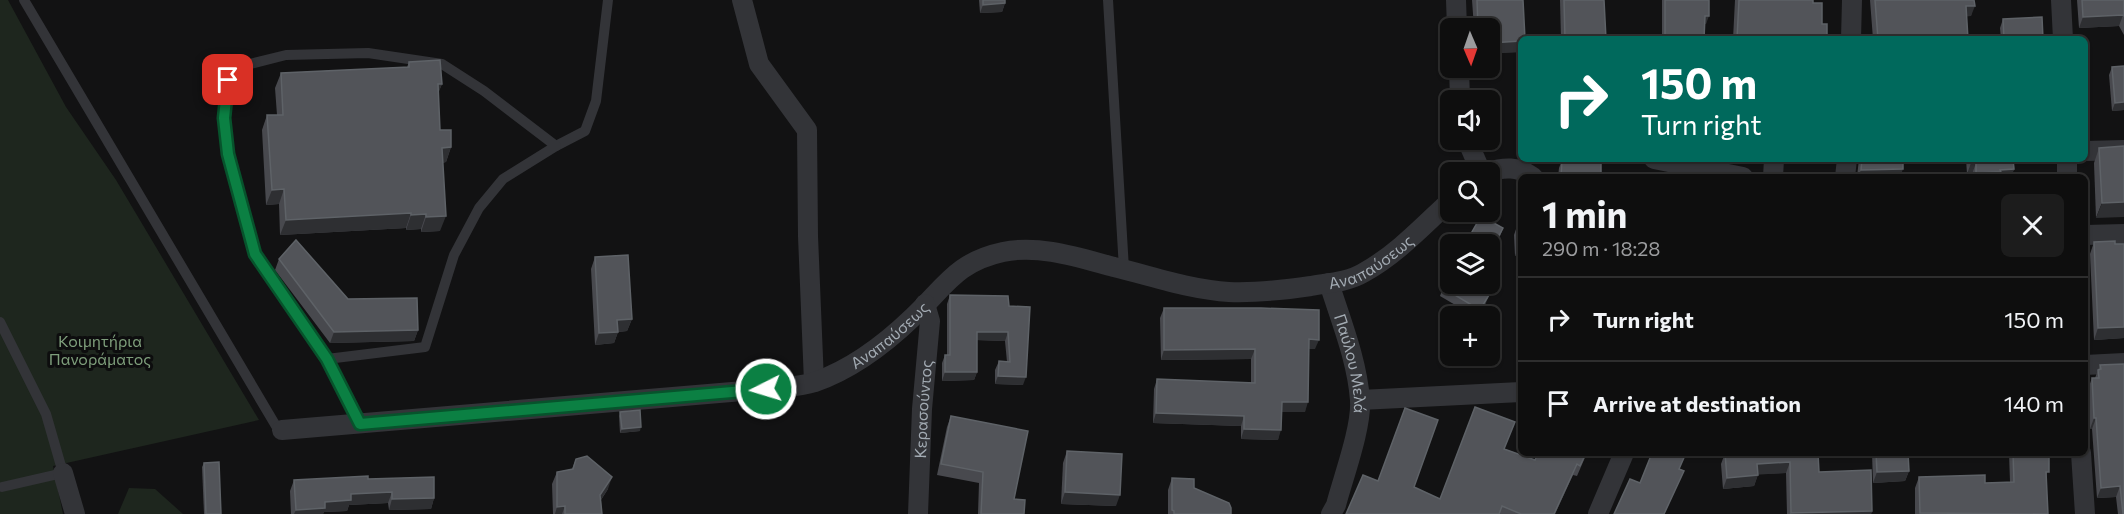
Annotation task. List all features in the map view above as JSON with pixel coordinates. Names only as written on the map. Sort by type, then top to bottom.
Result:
[{"type":"street","points":[[742,0],[759,64],[807,130],[808,236],[814,382]]},
{"type":"street","points":[[1456,0],[1457,18]]},
{"type":"street","points":[[1851,36],[1852,0]]},
{"type":"street","points":[[2061,0],[2063,36]]},
{"type":"street","points":[[2088,151],[2124,150]]},
{"type":"street","points":[[1669,162],[1728,174]]},
{"type":"street","points":[[1500,170],[1522,170],[1528,174]]},
{"type":"street","name":"Αναπαύσεως","points":[[282,430],[766,389],[814,382],[865,356],[898,330],[955,273],[971,263],[1004,252],[1020,250],[1053,253],[1185,285],[1229,292],[1278,290],[1351,278],[1372,268],[1401,246],[1440,210]]},
{"type":"street","points":[[2088,236],[2124,234]]},
{"type":"street","name":"Παύλου Μελά","points":[[1329,283],[1350,347],[1360,400],[1353,442],[1336,505],[1331,514]]},
{"type":"street","name":"Κερασούντος","points":[[918,514],[922,409],[930,321],[925,304]]},
{"type":"street","points":[[2088,365],[2124,363]]},
{"type":"street","points":[[1360,400],[1518,392]]},
{"type":"street","points":[[1598,514],[1623,456]]},
{"type":"street","points":[[2081,456],[2085,514]]},
{"type":"street","points":[[63,473],[75,514]]},
{"type":"lane","points":[[24,0],[276,426],[282,430]]},
{"type":"lane","points":[[327,359],[425,347],[454,255],[479,208],[503,179],[585,130],[596,100],[608,0]]},
{"type":"lane","points":[[1108,0],[1124,269]]},
{"type":"lane","points":[[360,424],[327,359],[255,254],[228,154],[224,118],[228,80],[246,65],[286,55],[368,53],[442,64],[484,91],[556,146]]},
{"type":"lane","points":[[0,322],[46,414],[63,473],[2,487]]},
{"type":"green space","name":"Κοιμητήρια Πανοράματος","points":[[0,0],[8,0],[66,107],[116,180],[259,420],[53,466],[63,514],[0,514]]},
{"type":"green space","points":[[129,488],[155,489],[183,514],[118,514]]},
{"type":"building","points":[[983,0],[1005,0],[1005,3],[983,5]]},
{"type":"building","points":[[1477,0],[1523,0],[1525,36],[1518,36],[1518,41],[1500,42],[1500,18],[1478,18]]},
{"type":"building","points":[[1564,0],[1604,0],[1606,36],[1565,36]]},
{"type":"building","points":[[1665,0],[1709,0],[1709,16],[1705,16],[1704,36],[1665,36]]},
{"type":"building","points":[[1739,0],[1813,0],[1813,3],[1822,3],[1822,24],[1827,24],[1827,36],[1737,36]]},
{"type":"building","points":[[1875,0],[1974,0],[1975,6],[1966,6],[1968,36],[1878,36]]},
{"type":"building","points":[[2082,0],[2124,0],[2124,16],[2083,17]]},
{"type":"building","points":[[2042,17],[2043,36],[2004,36],[2003,19]]},
{"type":"building","points":[[440,60],[442,84],[438,84],[440,130],[451,130],[451,147],[442,148],[446,216],[426,217],[426,214],[411,215],[411,213],[286,220],[284,189],[272,190],[267,115],[283,115],[281,73],[409,67],[409,62]]},
{"type":"building","points":[[2124,66],[2124,102],[2115,103],[2112,67]]},
{"type":"building","points":[[2124,146],[2124,202],[2102,203],[2099,148]]},
{"type":"building","points":[[1562,162],[1601,162],[1601,174],[1561,174]]},
{"type":"building","points":[[1862,162],[1903,162],[1903,169],[1861,170]]},
{"type":"building","points":[[2013,162],[2014,169],[1976,173],[1976,163],[1971,163]]},
{"type":"building","points":[[1478,222],[1492,222],[1503,228],[1500,234],[1471,234]]},
{"type":"building","points":[[296,240],[348,299],[417,298],[418,330],[334,332],[279,259]]},
{"type":"building","points":[[2115,241],[2115,244],[2124,244],[2124,327],[2098,328],[2094,242]]},
{"type":"building","points":[[628,255],[632,319],[617,320],[618,332],[599,333],[595,257]]},
{"type":"building","points":[[1453,294],[1489,295],[1482,306],[1473,306]]},
{"type":"building","points":[[950,295],[1008,296],[1009,306],[1030,307],[1026,377],[998,376],[999,361],[1010,362],[1008,332],[977,332],[977,372],[945,372],[945,355],[950,355]]},
{"type":"building","points":[[1164,308],[1319,310],[1319,340],[1309,339],[1308,402],[1282,402],[1281,430],[1244,429],[1244,416],[1156,413],[1157,379],[1255,383],[1255,349],[1164,350]]},
{"type":"building","points":[[2124,364],[2123,514],[2120,486],[2101,488],[2092,378],[2099,378],[2100,365]]},
{"type":"building","points":[[1475,407],[1515,422],[1504,449],[1518,454],[1518,456],[1535,460],[1537,456],[1585,456],[1580,466],[1577,464],[1554,514],[1521,514],[1502,506],[1499,514],[1346,514],[1363,475],[1378,481],[1405,408],[1438,420],[1414,487],[1440,499]]},
{"type":"building","points":[[640,410],[641,427],[622,429],[620,412]]},
{"type":"building","points":[[951,416],[1028,431],[1014,499],[1025,500],[1024,514],[981,514],[983,472],[941,464]]},
{"type":"building","points":[[1067,451],[1122,454],[1120,495],[1065,492]]},
{"type":"building","points":[[587,456],[612,477],[600,495],[602,514],[565,514],[565,506],[557,507],[557,472],[573,469],[576,459]]},
{"type":"building","points":[[1651,456],[1685,456],[1679,469],[1684,471],[1664,514],[1614,514],[1630,479],[1640,483]]},
{"type":"building","points":[[1725,456],[1818,456],[1819,472],[1871,470],[1872,511],[1791,513],[1790,462],[1757,464],[1758,475],[1727,478]]},
{"type":"building","points":[[1876,456],[1908,456],[1909,471],[1877,472]]},
{"type":"building","points":[[2013,456],[2049,456],[2049,472],[2046,472],[2048,514],[1920,513],[1919,477],[1985,475],[1985,483],[2014,482]]},
{"type":"building","points":[[219,462],[221,514],[206,514],[204,463]]},
{"type":"building","points":[[368,476],[368,479],[434,477],[434,498],[392,499],[392,492],[351,494],[351,500],[325,502],[325,508],[296,510],[294,480]]},
{"type":"building","points":[[1172,478],[1194,479],[1194,488],[1229,503],[1231,514],[1174,514]]},
{"type":"route","points":[[228,80],[224,118],[228,154],[255,254],[327,359],[360,424],[766,389]]}]
